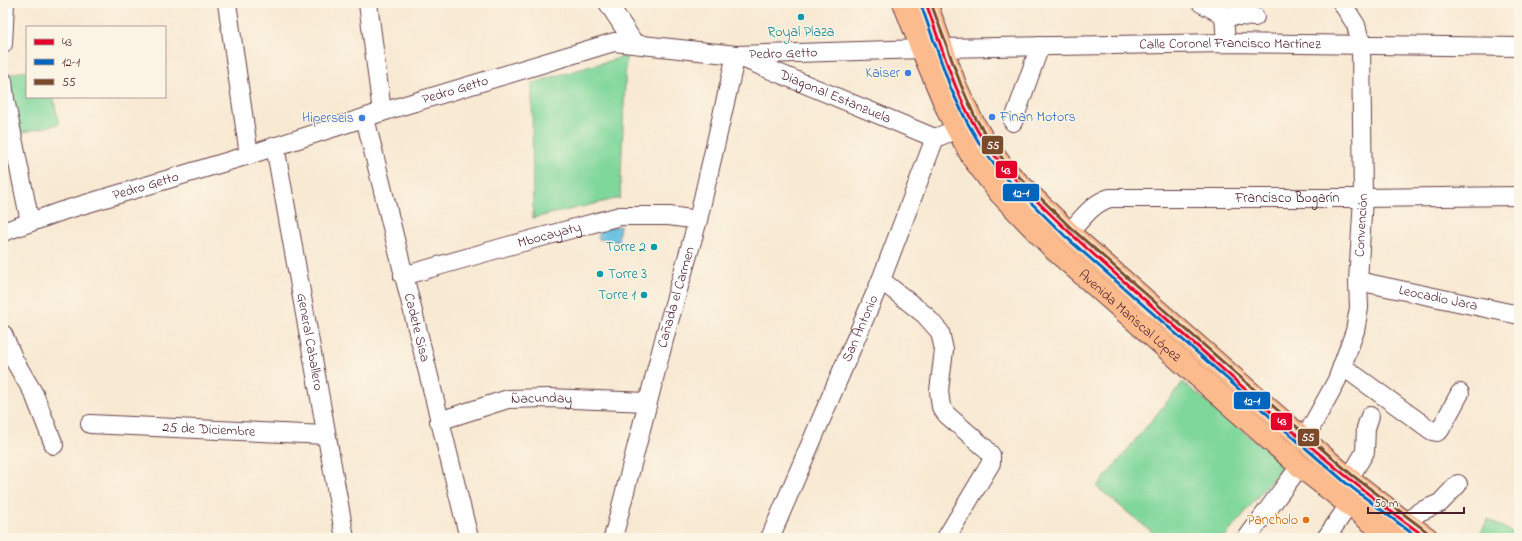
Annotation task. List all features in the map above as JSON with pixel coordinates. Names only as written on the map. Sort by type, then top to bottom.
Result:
[{"type":"highway","points":[[904,3],[932,48]]},
{"type":"highway","points":[[926,3],[932,48]]},
{"type":"highway","name":"Avenida Mariscal López","points":[[932,48],[937,87],[973,158],[1000,194],[1054,249],[1346,507],[1400,531],[1427,538]]},
{"type":"highway","name":"Avenida Mariscal López","points":[[932,48],[956,87],[971,119],[985,143],[1003,168],[1069,233],[1349,479],[1400,531]]},
{"type":"street","points":[[3,44],[5,3]]},
{"type":"street","points":[[227,3],[249,155]]},
{"type":"street","points":[[368,3],[382,112]]},
{"type":"street","points":[[608,3],[634,43]]},
{"type":"street","points":[[1200,3],[1224,15],[1255,17]]},
{"type":"street","name":"Convención","points":[[1304,440],[1337,380],[1354,332],[1359,308],[1358,281],[1363,198],[1361,45],[1356,25],[1342,3]]},
{"type":"street","points":[[1224,15],[1226,43]]},
{"type":"street","name":"Pedro Getto","points":[[3,232],[62,211],[614,42],[736,55],[932,48]]},
{"type":"street","name":"Calle Coronel Francisco Martínez","points":[[932,48],[1226,43],[1519,47]]},
{"type":"street","points":[[1013,122],[1040,46]]},
{"type":"street","name":"Diagonal Estanzuela","points":[[736,55],[935,138]]},
{"type":"street","name":"Cañada el Carmen","points":[[613,538],[647,402],[698,220],[736,55]]},
{"type":"street","points":[[3,80],[5,99],[30,222]]},
{"type":"street","name":"Cadete Sisa","points":[[364,118],[439,421],[470,538]]},
{"type":"street","points":[[935,138],[958,129]]},
{"type":"street","name":"San Antonio","points":[[770,538],[881,280],[935,138]]},
{"type":"street","name":"General Caballero","points":[[275,146],[345,538]]},
{"type":"street","name":"Francisco Bogarín","points":[[1069,233],[1094,205],[1101,200],[1110,198],[1363,198],[1519,196]]},
{"type":"street","name":"Mbocayaty","points":[[403,276],[620,216],[669,216],[698,220]]},
{"type":"street","points":[[881,280],[925,315],[940,332],[944,350],[939,391],[942,407],[947,415],[984,447],[991,455],[991,463],[946,538]]},
{"type":"street","name":"Leocadio Jara","points":[[1358,281],[1519,314]]},
{"type":"street","points":[[3,334],[14,360],[34,394],[54,445]]},
{"type":"street","points":[[1342,366],[1432,431],[1437,432],[1440,430],[1460,393]]},
{"type":"street","name":"Ñacunday","points":[[439,421],[508,399],[548,398],[647,402]]},
{"type":"street","points":[[1349,479],[1365,452],[1366,428],[1370,416]]},
{"type":"street","name":"25 de Diciembre","points":[[90,424],[326,435]]},
{"type":"street","points":[[1247,538],[1300,466]]},
{"type":"street","points":[[1400,531],[1419,512],[1440,503],[1458,484]]},
{"type":"street","points":[[1326,538],[1346,507]]},
{"type":"street","points":[[1342,538],[1346,507]]},
{"type":"green space","points":[[626,56],[620,198],[533,218],[532,83]]},
{"type":"green space","points":[[26,70],[26,98],[53,98],[59,124],[20,133],[7,75]]},
{"type":"green space","points":[[1183,382],[1284,465],[1224,538],[1159,538],[1097,487]]},
{"type":"green space","points":[[1488,519],[1519,536],[1519,538],[1478,538]]},
{"type":"water","points":[[620,226],[618,242],[598,239],[599,229]]},
{"type":"transit line","name":"43","points":[[926,3],[959,94],[976,128],[999,161],[1026,191],[1085,247],[1290,429],[1357,485],[1427,538]]},
{"type":"transit line","name":"55","points":[[931,3],[961,85],[975,117],[1007,165],[1072,229],[1307,436],[1352,475],[1430,534]]},
{"type":"transit line","name":"12-1","points":[[921,5],[951,89],[967,122],[981,146],[999,171],[1066,237],[1301,444],[1346,483],[1418,538]]},
{"type":"place","name":"Royal Plaza","points":[[801,17]]},
{"type":"place","name":"Kaiser","points":[[908,73]]},
{"type":"place","name":"Finan Motors","points":[[992,117]]},
{"type":"place","name":"Hiperseis","points":[[362,118]]},
{"type":"place","name":"Torre 2","points":[[654,247]]},
{"type":"place","name":"Torre 3","points":[[600,274]]},
{"type":"place","name":"Torre 1","points":[[644,295]]},
{"type":"place","name":"Pancholo","points":[[1306,520]]}]
